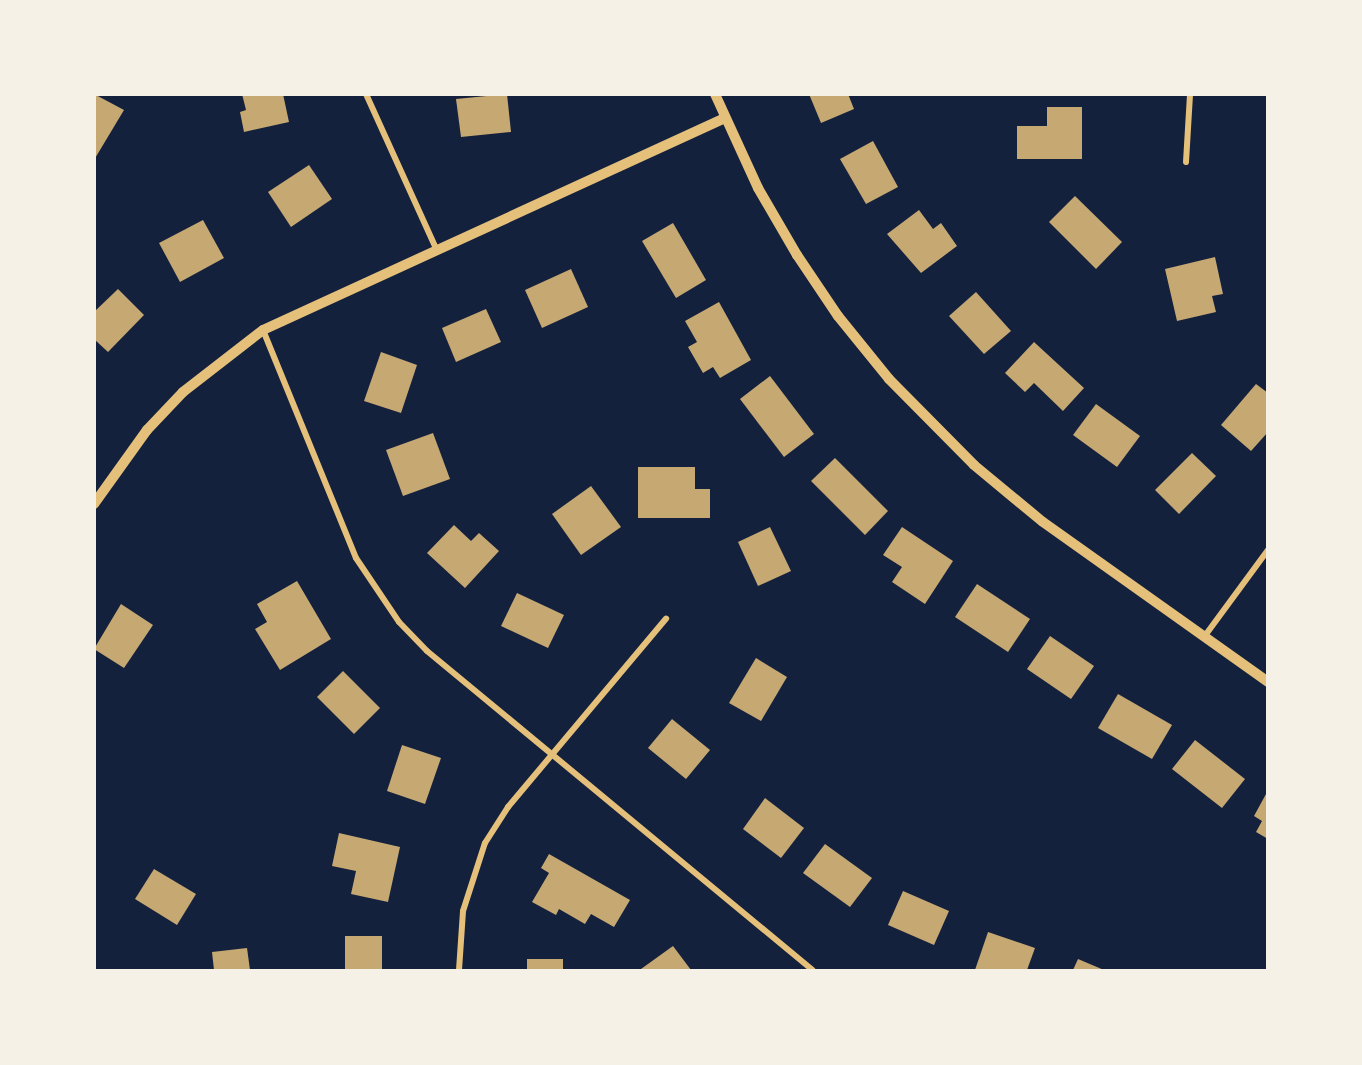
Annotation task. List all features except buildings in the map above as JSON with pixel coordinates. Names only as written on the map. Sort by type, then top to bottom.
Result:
[{"type":"street","points":[[366,94],[436,248]]},
{"type":"street","points":[[715,94],[758,188],[797,255],[838,316],[889,379],[974,465],[1043,522],[1268,682]]},
{"type":"street","points":[[1186,162],[1190,94]]},
{"type":"street","points":[[94,504],[147,430],[183,392],[263,330],[436,248],[725,118]]},
{"type":"street","points":[[263,330],[336,513],[379,595],[428,651],[805,968],[812,970]]},
{"type":"street","points":[[1204,637],[1268,550]]},
{"type":"street","points":[[459,970],[463,911],[470,882],[485,843],[552,755],[666,619]]}]
